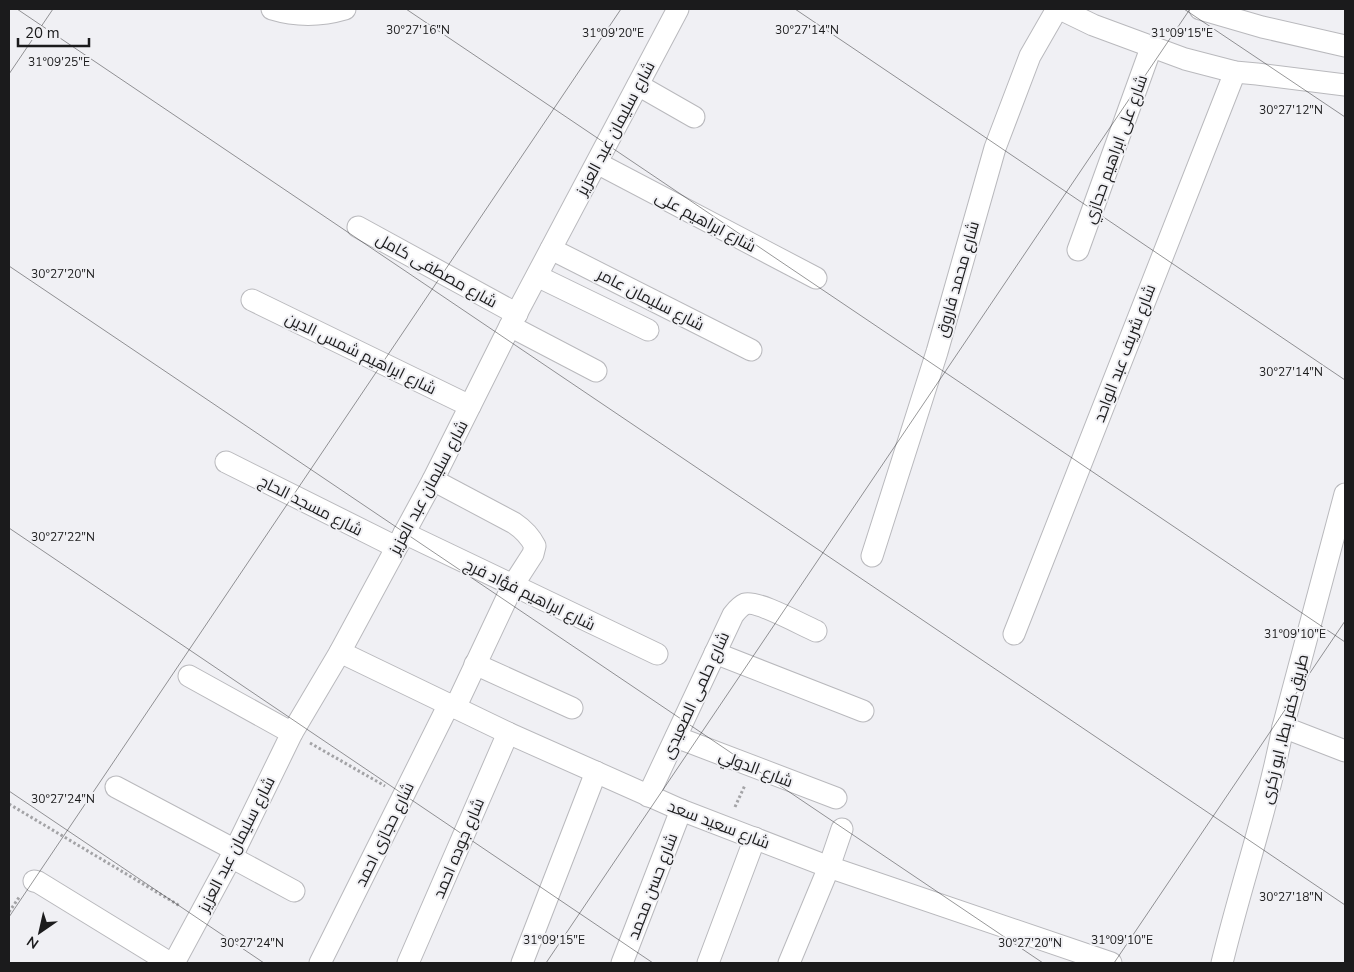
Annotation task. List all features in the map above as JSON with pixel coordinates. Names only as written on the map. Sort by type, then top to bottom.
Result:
[{"type":"street","points":[[272,9],[291,13],[318,14],[345,9]]},
{"type":"street","name":"شارع سليمان عبد العزيز","points":[[174,963],[233,854],[292,733],[340,652],[433,480],[514,320],[678,9]]},
{"type":"street","points":[[1059,9],[1093,25],[1184,59],[1235,72],[1345,85]]},
{"type":"street","name":"شارع محمد فاروق","points":[[872,556],[936,352],[995,148],[1030,56],[1059,9]]},
{"type":"street","points":[[1200,9],[1262,27],[1345,46]]},
{"type":"street","name":"شارع على ابراهيم حجازي","points":[[1078,250],[1151,48]]},
{"type":"street","name":"شارع شريف عبد الواحد","points":[[1014,634],[1235,72]]},
{"type":"street","points":[[638,85],[694,117]]},
{"type":"street","name":"شارع ابراهيم على","points":[[597,163],[816,278]]},
{"type":"street","name":"شارع مصطفى كامل","points":[[358,227],[596,371]]},
{"type":"street","name":"شارع سليمان عامر","points":[[551,249],[751,350]]},
{"type":"street","points":[[537,276],[648,330]]},
{"type":"street","name":"شارع ابراهيم شمس الدين","points":[[252,300],[470,406]]},
{"type":"street","name":"شارع مسجد الحاج","points":[[226,462],[400,540]]},
{"type":"street","name":"شارع حجازى احمد","points":[[320,963],[403,796],[475,664],[513,585],[533,554],[535,546],[532,539],[522,528],[433,480]]},
{"type":"street","name":"طريق كفر بطا, ابو زكرى","points":[[1222,963],[1234,913],[1269,792],[1283,727],[1345,494]]},
{"type":"street","name":"شارع ابراهيم فؤاد فرج","points":[[400,540],[513,585],[657,654]]},
{"type":"street","name":"شارع حلمى الصعيدى","points":[[648,796],[715,653],[734,615],[743,604],[751,603],[761,606],[816,631]]},
{"type":"street","name":"شارع سعيد سعد","points":[[340,652],[508,734],[681,810],[829,867],[1111,963]]},
{"type":"street","points":[[715,653],[863,711]]},
{"type":"street","points":[[475,664],[572,708]]},
{"type":"street","points":[[189,676],[292,733]]},
{"type":"street","points":[[1283,727],[1345,751]]},
{"type":"street","name":"شارع جوده احمد","points":[[408,963],[508,734]]},
{"type":"street","name":"شارع الدولي","points":[[676,737],[836,798]]},
{"type":"street","points":[[522,963],[596,772]]},
{"type":"street","points":[[116,787],[294,890]]},
{"type":"street","name":"شارع حسن محمد","points":[[622,963],[681,810]]},
{"type":"street","points":[[789,963],[829,867],[842,829]]},
{"type":"street","points":[[708,963],[755,838]]},
{"type":"street","points":[[34,881],[170,963]]},
{"type":"path","points":[[292,733],[403,796]]},
{"type":"path","points":[[727,827],[753,766]]},
{"type":"path","points":[[9,804],[198,916]]}]
